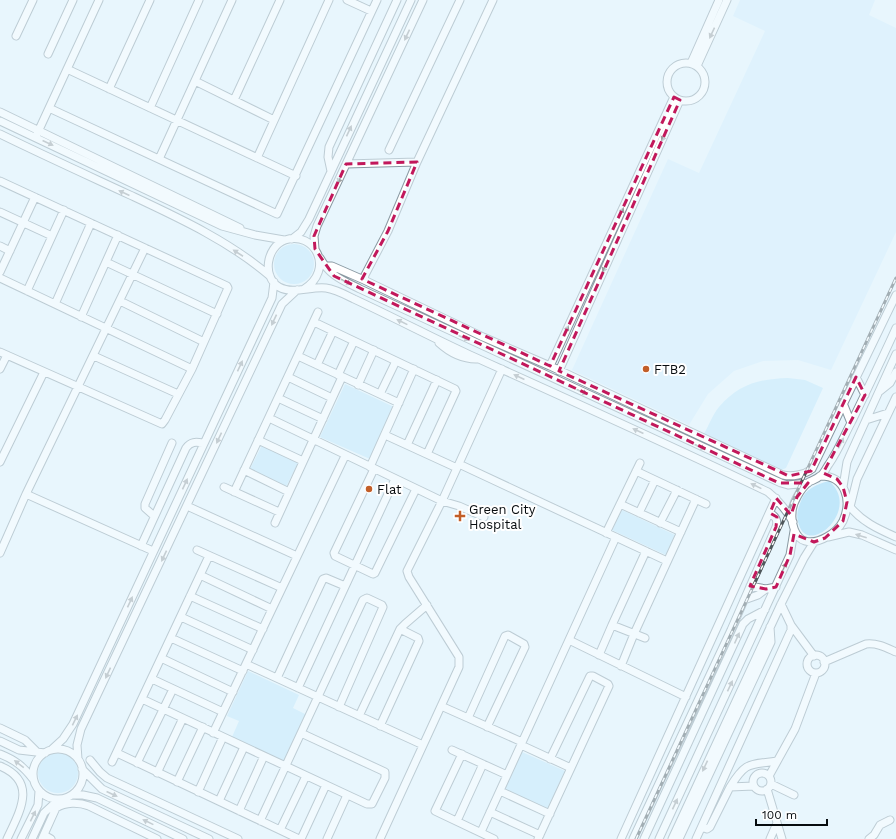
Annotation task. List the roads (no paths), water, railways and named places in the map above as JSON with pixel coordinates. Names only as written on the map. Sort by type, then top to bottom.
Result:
[{"type":"street","points":[[16,36],[33,0]]},
{"type":"street","points":[[48,54],[73,0]]},
{"type":"street","points":[[35,137],[99,0]]},
{"type":"street","points":[[109,89],[150,0]]},
{"type":"street","points":[[150,108],[199,0]]},
{"type":"street","points":[[159,159],[232,0]]},
{"type":"street","points":[[234,100],[280,0]]},
{"type":"street","points":[[257,158],[329,0]]},
{"type":"street","points":[[347,0],[371,11]]},
{"type":"street","points":[[49,108],[278,214],[377,0]]},
{"type":"street","points":[[331,171],[328,157],[328,147],[397,0]]},
{"type":"street","points":[[33,779],[33,769],[37,760],[63,739],[73,724],[272,298],[274,290],[268,260],[271,251],[280,242],[292,238],[301,232],[309,219],[410,0]]},
{"type":"street","points":[[72,795],[78,788],[82,779],[82,769],[78,759],[77,745],[82,729],[282,304],[315,280],[320,270],[314,236],[317,226],[423,0]]},
{"type":"street","points":[[389,150],[460,0]]},
{"type":"street","points":[[364,280],[365,275],[388,231],[417,162],[493,0]]},
{"type":"street","points":[[694,64],[720,0]]},
{"type":"street","points":[[694,64],[727,0]]},
{"type":"street","points":[[678,64],[694,64],[705,75],[706,81],[702,93],[698,98],[692,100],[677,99],[670,92],[668,86],[667,80],[669,74],[678,64]]},
{"type":"street","points":[[67,69],[296,176]]},
{"type":"street","points":[[194,82],[274,120]]},
{"type":"street","points":[[550,366],[677,99]]},
{"type":"street","points":[[559,370],[677,99]]},
{"type":"street","points":[[0,112],[255,235]]},
{"type":"street","points":[[0,121],[222,226],[255,235],[284,240]]},
{"type":"street","points":[[0,134],[183,221],[213,237],[258,266],[280,287],[291,291],[327,288],[768,492],[776,498],[786,510],[793,522]]},
{"type":"street","points":[[346,164],[417,162]]},
{"type":"street","points":[[0,181],[228,287],[192,368],[162,424],[3,353],[0,369]]},
{"type":"street","points":[[0,272],[35,197]]},
{"type":"street","points":[[27,291],[64,210]]},
{"type":"street","points":[[0,212],[52,236]]},
{"type":"street","points":[[55,304],[91,223]]},
{"type":"street","points":[[81,317],[118,235]]},
{"type":"street","points":[[292,238],[305,241],[317,253],[325,266],[334,276],[781,484],[788,485],[808,483],[821,476],[838,451],[896,328]]},
{"type":"street","points":[[0,246],[10,251]]},
{"type":"street","points":[[0,553],[26,494],[145,248]]},
{"type":"street","points":[[106,262],[217,314]]},
{"type":"street","points":[[325,266],[332,266],[364,280],[483,337],[559,370],[783,475],[789,476],[811,470],[896,295]]},
{"type":"street","points":[[0,278],[192,368]]},
{"type":"street","points":[[120,301],[204,342]]},
{"type":"street","points":[[234,492],[318,312]]},
{"type":"street","points":[[314,322],[456,390],[427,454]]},
{"type":"street","points":[[317,365],[333,331]]},
{"type":"street","points":[[275,523],[323,419],[354,341]]},
{"type":"street","points":[[358,385],[374,350]]},
{"type":"street","points":[[843,487],[847,462],[896,354]]},
{"type":"street","points":[[94,356],[178,394]]},
{"type":"street","points":[[298,356],[399,403]]},
{"type":"street","points":[[380,394],[396,361]]},
{"type":"street","points":[[414,369],[334,553],[335,556],[374,574],[376,573],[416,489]]},
{"type":"street","points":[[380,839],[459,667],[460,661],[459,656],[409,577],[407,571],[442,501],[502,369]]},
{"type":"street","points":[[0,460],[44,372]]},
{"type":"street","points":[[879,392],[890,383],[896,372]]},
{"type":"street","points":[[288,377],[332,398]]},
{"type":"street","points":[[856,377],[865,395]]},
{"type":"street","points":[[407,445],[437,380]]},
{"type":"street","points":[[825,538],[840,526],[843,521],[857,479],[896,397]]},
{"type":"street","points":[[278,398],[323,419]]},
{"type":"street","points":[[843,403],[851,423]]},
{"type":"street","points":[[866,420],[888,413]]},
{"type":"street","points":[[269,418],[345,456],[442,501],[459,506],[484,517]]},
{"type":"street","points":[[657,427],[660,418]]},
{"type":"street","points":[[385,435],[458,466],[667,561]]},
{"type":"street","points":[[258,440],[304,461]]},
{"type":"street","points":[[141,546],[186,448],[193,442],[204,443]]},
{"type":"street","points":[[154,516],[145,508],[145,504],[172,444]]},
{"type":"street","points":[[214,732],[345,456]]},
{"type":"street","points":[[606,533],[640,463]]},
{"type":"street","points":[[244,470],[289,492]]},
{"type":"street","points":[[636,471],[706,504]]},
{"type":"street","points":[[821,476],[829,476],[837,479],[843,487],[848,505],[866,522],[896,537]]},
{"type":"street","points":[[298,688],[395,479]]},
{"type":"street","points":[[639,513],[655,480]]},
{"type":"street","points":[[659,839],[790,555],[794,530],[792,513],[797,497],[808,483]]},
{"type":"street","points":[[224,487],[280,512]]},
{"type":"street","points":[[660,523],[677,490]]},
{"type":"street","points":[[26,494],[153,551]]},
{"type":"street","points":[[621,839],[776,498]]},
{"type":"street","points":[[621,666],[634,634],[696,499]]},
{"type":"street","points":[[620,504],[681,532]]},
{"type":"street","points":[[187,506],[297,556]]},
{"type":"street","points":[[633,839],[744,600],[776,527],[777,520],[770,512]]},
{"type":"street","points":[[794,530],[798,537],[804,541],[814,542],[849,532],[862,535],[896,550]]},
{"type":"street","points":[[481,832],[616,537]]},
{"type":"street","points":[[672,839],[770,627],[804,558],[814,542]]},
{"type":"street","points":[[197,550],[282,588]]},
{"type":"street","points":[[599,655],[646,551]]},
{"type":"street","points":[[112,762],[209,556]]},
{"type":"street","points":[[200,575],[272,609]]},
{"type":"street","points":[[277,678],[323,579],[326,578],[345,586]]},
{"type":"street","points":[[750,586],[766,589],[776,587]]},
{"type":"street","points":[[744,600],[758,595],[766,589]]},
{"type":"street","points":[[190,596],[263,629]]},
{"type":"street","points":[[260,820],[364,598],[382,604],[383,608],[339,707]]},
{"type":"street","points":[[730,787],[754,786],[762,791],[769,783],[777,761],[795,730],[816,673],[823,668],[824,662],[819,656],[814,656],[791,625],[781,604]]},
{"type":"street","points":[[359,716],[400,629],[427,606]]},
{"type":"street","points":[[644,839],[743,624],[748,619],[765,610]]},
{"type":"street","points":[[181,617],[253,650]]},
{"type":"street","points":[[696,839],[791,630],[791,625]]},
{"type":"street","points":[[612,626],[645,638]]},
{"type":"street","points":[[679,839],[771,642],[770,627]]},
{"type":"street","points":[[380,726],[418,641],[418,638],[400,629]]},
{"type":"street","points":[[468,718],[505,636],[508,635],[524,644],[525,647],[487,727]]},
{"type":"street","points":[[171,638],[277,678],[423,745]]},
{"type":"street","points":[[568,640],[686,697]]},
{"type":"street","points":[[824,662],[866,644],[874,643],[896,652]]},
{"type":"street","points":[[814,656],[808,661],[807,666],[811,671],[816,673]]},
{"type":"street","points":[[162,658],[233,692]]},
{"type":"street","points":[[490,812],[539,837],[609,685],[593,676],[589,678],[550,759]]},
{"type":"street","points":[[152,679],[223,712]]},
{"type":"street","points":[[137,763],[173,689]]},
{"type":"street","points":[[142,699],[347,795],[367,804],[372,804],[385,778],[385,772],[383,770],[300,733]]},
{"type":"street","points":[[441,706],[571,768]]},
{"type":"street","points":[[158,773],[183,718]]},
{"type":"street","points":[[177,782],[203,727]]},
{"type":"street","points":[[0,728],[25,740],[36,752]]},
{"type":"street","points":[[198,792],[224,737]]},
{"type":"street","points":[[0,741],[19,750],[36,752],[61,749],[71,753],[78,759]]},
{"type":"street","points":[[219,801],[244,747]]},
{"type":"street","points":[[452,750],[507,775]]},
{"type":"street","points":[[116,753],[300,839],[326,785]]},
{"type":"street","points":[[0,754],[12,759],[24,767],[33,779],[39,791],[45,796],[60,799]]},
{"type":"street","points":[[462,754],[435,810],[436,812],[494,839]]},
{"type":"street","points":[[239,811],[264,756]]},
{"type":"street","points":[[90,760],[107,778],[238,839]]},
{"type":"street","points":[[702,827],[707,829],[710,827],[730,787],[739,773],[752,764],[777,761]]},
{"type":"street","points":[[457,821],[483,764]]},
{"type":"street","points":[[0,766],[14,773],[18,779],[23,795],[21,810],[7,839]]},
{"type":"street","points":[[82,769],[102,789],[209,839]]},
{"type":"street","points":[[754,786],[753,780],[756,775],[764,773],[769,783],[777,823],[782,839]]},
{"type":"street","points":[[280,830],[306,776]]},
{"type":"street","points":[[769,783],[794,795]]},
{"type":"street","points":[[21,839],[38,805],[39,791]]},
{"type":"street","points":[[500,791],[550,814]]},
{"type":"street","points":[[32,839],[44,813],[60,799],[72,795],[83,795],[97,798],[183,839]]},
{"type":"street","points":[[327,839],[347,795]]},
{"type":"street","points":[[51,839],[43,837],[56,808],[71,803],[89,806],[157,839]]},
{"type":"street","points":[[869,839],[874,835],[880,825],[890,820]]},
{"type":"street","points":[[178,824],[198,821]]},
{"type":"street","points":[[770,839],[777,823]]},
{"type":"railway","points":[[636,839],[896,278]]},
{"type":"place","name":"FTB2","points":[[646,369]]},
{"type":"place","name":"Flat","points":[[369,489]]},
{"type":"place","name":"Green City Hospital","points":[[460,516]]}]
